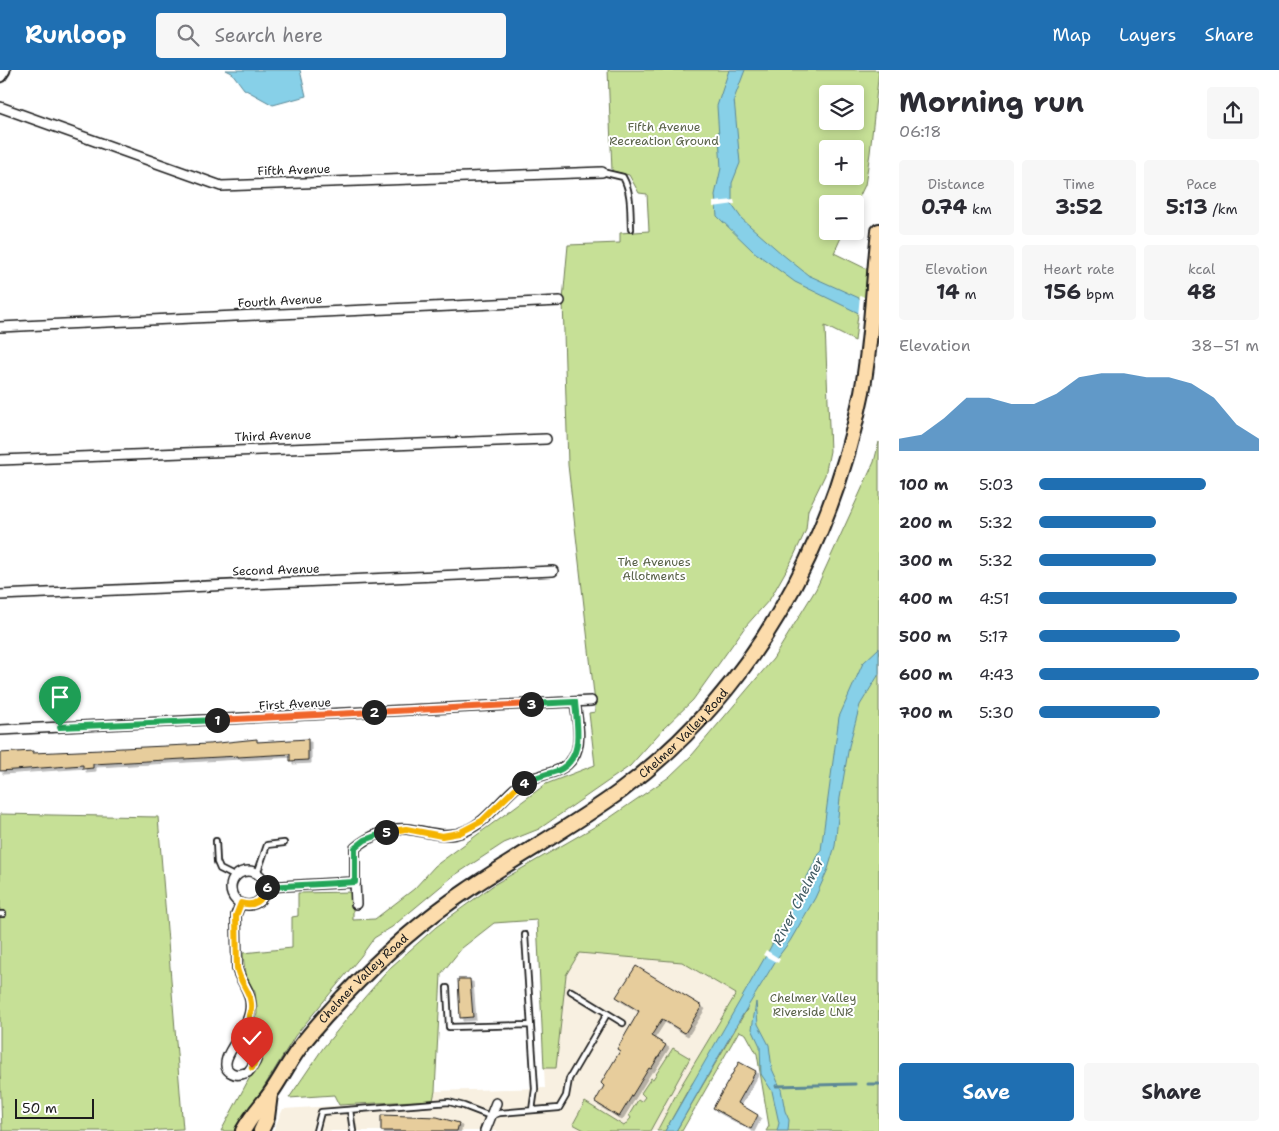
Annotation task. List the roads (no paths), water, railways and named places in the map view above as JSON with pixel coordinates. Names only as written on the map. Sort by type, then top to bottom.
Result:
[{"type":"main road","points":[[0,76],[4,70]]},
{"type":"main road","name":"Chelmer Valley Road","points":[[243,1131],[252,1113],[270,1093],[298,1049],[322,1019],[369,971],[431,916],[466,891],[621,791],[668,751],[710,708],[743,667],[776,618],[798,580],[818,539],[837,489],[853,430],[866,367],[879,231]]},
{"type":"main road","name":"Chelmer Valley Road","points":[[262,1131],[270,1093]]},
{"type":"street","name":"Fifth Avenue","points":[[0,107],[221,186],[602,172]]},
{"type":"street","name":"Fourth Avenue","points":[[0,327],[560,300]]},
{"type":"street","name":"Third Avenue","points":[[0,460],[546,439]]},
{"type":"street","name":"Second Avenue","points":[[0,595],[553,571]]},
{"type":"street","name":"First Avenue","points":[[0,730],[590,701]]},
{"type":"street","points":[[356,904],[355,848],[365,840],[385,832],[406,829],[442,836],[459,833],[482,821],[519,785],[535,776],[555,772],[566,766],[574,757],[578,746],[575,702]]},
{"type":"street","points":[[246,872],[257,874],[264,882],[264,893],[257,902],[252,905],[236,900],[231,886],[236,877],[246,872]]},
{"type":"street","points":[[265,888],[355,882]]},
{"type":"street","points":[[241,903],[236,916],[237,968],[238,975],[249,995],[251,1008],[249,1020],[226,1058],[226,1069],[230,1073],[237,1075],[248,1072],[252,1068],[258,1052],[257,1046],[241,1034]]},
{"type":"street","points":[[485,1131],[496,1103]]},
{"type":"lane","points":[[602,172],[623,177],[629,192],[631,229]]},
{"type":"lane","points":[[216,841],[217,862],[220,869],[236,877]]},
{"type":"lane","points":[[257,874],[267,844],[284,843]]},
{"type":"lane","points":[[525,935],[535,1089],[532,1110]]},
{"type":"lane","points":[[447,988],[449,1027],[530,1025]]},
{"type":"lane","points":[[571,992],[623,1023]]},
{"type":"lane","points":[[316,1131],[321,1112],[449,1102],[490,1116],[500,1113],[559,1108],[566,1096],[569,1079],[607,1014]]},
{"type":"lane","points":[[350,1110],[353,1131]]},
{"type":"water","points":[[226,70],[300,70],[306,96],[273,105],[244,89],[232,73]]},
{"type":"water","points":[[729,70],[745,70],[734,99],[740,163],[732,183],[732,205],[742,219],[808,275],[879,307],[879,323],[795,282],[753,251],[717,216],[715,195],[721,168],[717,106]]},
{"type":"water","name":"River Chelmer","points":[[879,648],[879,674],[860,705],[849,746],[840,798],[835,846],[828,869],[815,898],[739,1021],[676,1131],[665,1131],[768,952],[821,850],[839,717],[863,663]]},
{"type":"water","points":[[756,1002],[758,1024],[769,1045],[772,1069],[781,1089],[785,1111],[789,1120],[788,1131],[777,1131],[779,1123],[772,1091],[761,1074],[760,1046],[752,1029]]},
{"type":"waterway","points":[[776,1086],[855,1084]]},
{"type":"waterway","points":[[868,1084],[879,1084]]},
{"type":"park label","name":"Fifth Avenue Recreation Ground","points":[[664,134]]},
{"type":"park label","name":"The Avenues Allotments","points":[[654,569]]},
{"type":"park label","name":"Chelmer Valley Riverside LNR","points":[[813,1005]]}]
